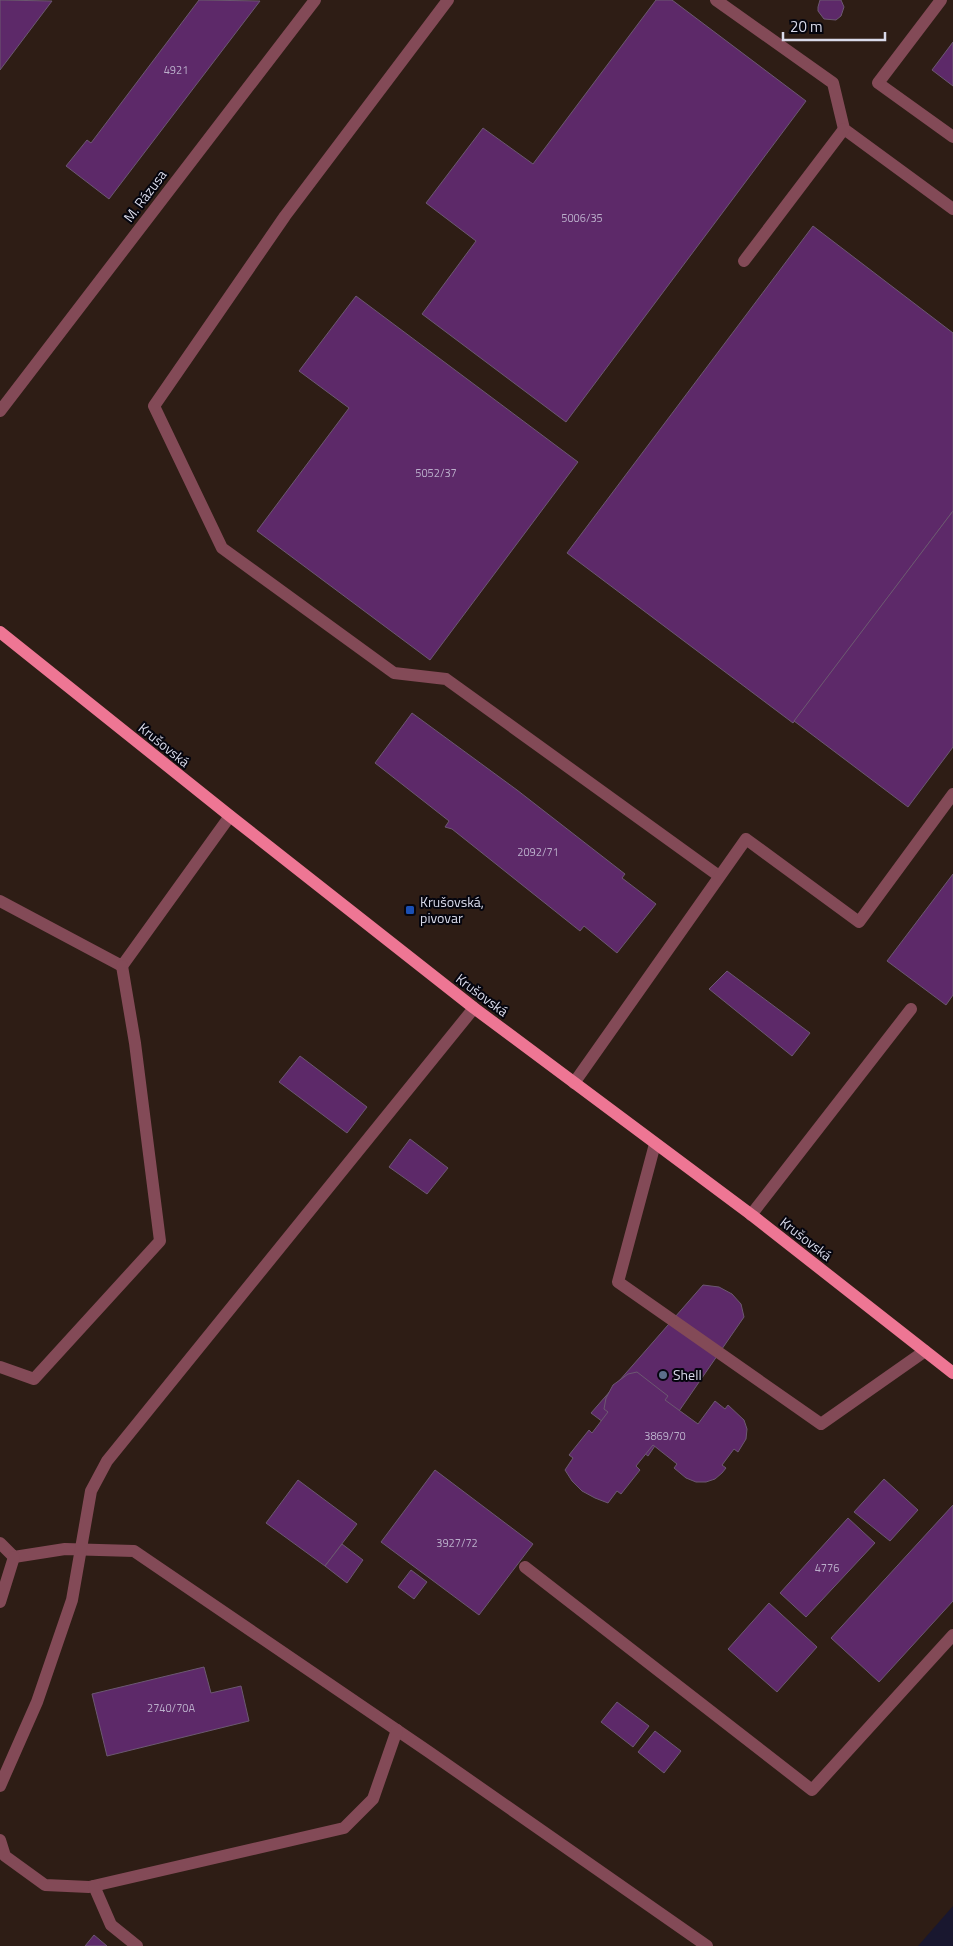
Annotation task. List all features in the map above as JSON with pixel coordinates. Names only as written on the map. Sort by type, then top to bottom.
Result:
[{"type":"main road","name":"Krušovská","points":[[0,632],[474,1008],[750,1215],[953,1373]]},
{"type":"street","name":"M. Rázusa","points":[[0,411],[315,0]]},
{"type":"street","points":[[448,0],[285,216],[154,406],[222,548],[394,673],[446,679],[719,876]]},
{"type":"street","points":[[716,0],[833,83],[844,129],[953,209]]},
{"type":"street","points":[[940,0],[878,83],[953,137]]},
{"type":"street","points":[[744,261],[844,129]]},
{"type":"street","points":[[574,1083],[746,839],[859,922],[953,794]]},
{"type":"street","points":[[0,1367],[34,1378],[160,1241],[135,1043],[122,966],[230,816]]},
{"type":"street","points":[[0,900],[122,966]]},
{"type":"street","points":[[0,1786],[37,1702],[68,1609],[91,1491],[107,1462],[474,1008]]},
{"type":"street","points":[[750,1215],[911,1009]]},
{"type":"street","points":[[655,1144],[618,1282],[821,1424],[925,1351]]},
{"type":"street","points":[[0,1543],[14,1558]]},
{"type":"street","points":[[14,1558],[65,1549],[134,1551],[397,1730],[707,1946]]},
{"type":"street","points":[[0,1602],[14,1558]]},
{"type":"street","points":[[525,1567],[812,1790],[953,1635]]},
{"type":"street","points":[[0,1840],[5,1856],[45,1885],[89,1887],[344,1828],[373,1799],[397,1730]]},
{"type":"street","points":[[94,1886],[112,1925],[137,1946]]},
{"type":"shaded area","points":[[0,0],[953,0],[953,1906],[918,1946],[0,1946]]},
{"type":"building","points":[[0,0],[52,1],[0,70]]},
{"type":"building","points":[[199,0],[260,1],[109,199],[66,166],[87,140],[91,143]]},
{"type":"building","points":[[656,0],[672,0],[806,101],[566,422],[422,314],[476,241],[426,203],[483,128],[533,164]]},
{"type":"building","points":[[820,0],[841,0],[844,7],[841,16],[836,20],[824,19],[818,11]]},
{"type":"building","points":[[953,42],[953,86],[932,70]]},
{"type":"building","points":[[813,226],[953,333],[953,511],[793,723],[567,553]]},
{"type":"building","points":[[356,296],[578,462],[430,660],[257,531],[349,408],[299,371]]},
{"type":"building","points":[[953,511],[953,747],[908,807],[794,721]]},
{"type":"building","points":[[412,713],[517,790],[625,874],[622,878],[656,904],[617,953],[584,926],[580,931],[452,829],[445,827],[449,821],[375,763]]},
{"type":"building","points":[[953,874],[953,995],[946,1005],[887,961]]},
{"type":"building","points":[[727,971],[810,1033],[792,1056],[709,989]]},
{"type":"building","points":[[300,1056],[367,1107],[347,1133],[279,1082]]},
{"type":"building","points":[[410,1139],[448,1168],[427,1194],[389,1167]]},
{"type":"building","points":[[703,1285],[719,1287],[732,1294],[741,1304],[744,1317],[648,1456],[591,1413]]},
{"type":"building","points":[[637,1372],[668,1396],[665,1400],[698,1424],[715,1401],[725,1409],[728,1405],[744,1420],[747,1429],[746,1439],[738,1452],[734,1449],[722,1465],[726,1468],[722,1473],[715,1479],[706,1482],[696,1482],[686,1478],[674,1468],[677,1464],[653,1445],[636,1466],[640,1470],[621,1494],[617,1491],[608,1503],[582,1491],[565,1470],[573,1458],[569,1455],[589,1430],[592,1433],[608,1412],[604,1409],[606,1398],[613,1385],[628,1374]]},
{"type":"building","points":[[435,1470],[533,1544],[479,1615],[381,1542]]},
{"type":"building","points":[[884,1479],[918,1510],[890,1541],[854,1512]]},
{"type":"building","points":[[298,1480],[357,1524],[325,1566],[266,1523]]},
{"type":"building","points":[[953,1505],[953,1601],[879,1682],[831,1638]]},
{"type":"building","points":[[848,1518],[875,1543],[806,1617],[780,1593]]},
{"type":"building","points":[[342,1544],[363,1560],[347,1583],[325,1566]]},
{"type":"building","points":[[411,1570],[427,1582],[414,1599],[398,1587]]},
{"type":"building","points":[[769,1603],[817,1647],[777,1692],[728,1649]]},
{"type":"building","points":[[204,1667],[211,1693],[241,1686],[249,1721],[107,1756],[92,1694]]},
{"type":"building","points":[[617,1702],[649,1726],[633,1747],[601,1722]]},
{"type":"building","points":[[655,1731],[681,1751],[664,1773],[638,1752]]},
{"type":"building","points":[[94,1935],[107,1946],[85,1946]]},
{"type":"place","name":"Krušovská, pivovar","points":[[410,910]]},
{"type":"place","name":"Shell","points":[[663,1375]]}]
